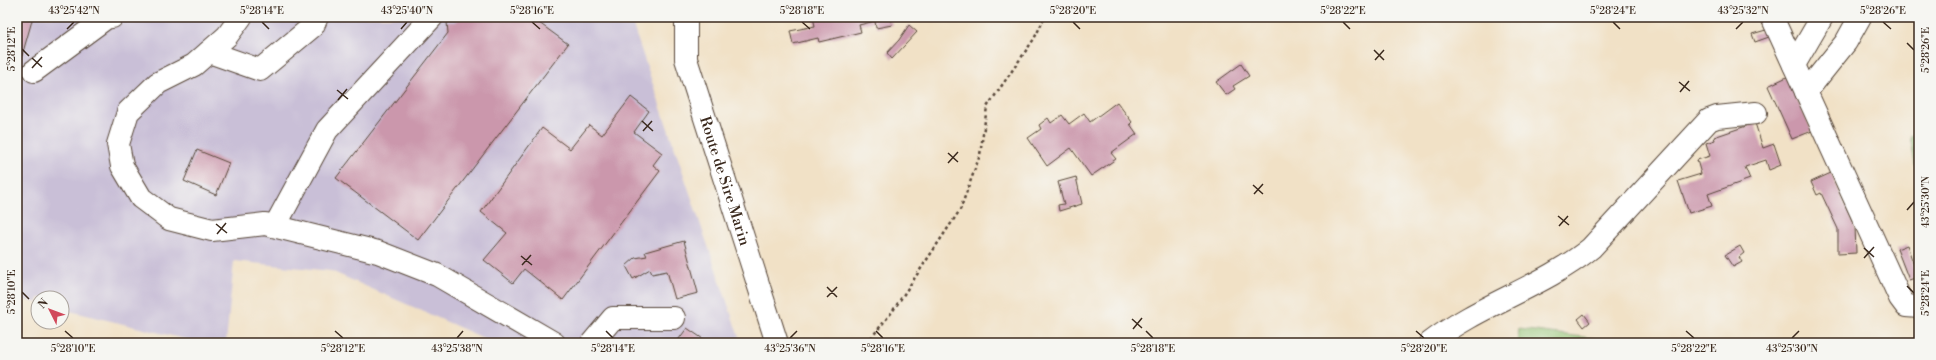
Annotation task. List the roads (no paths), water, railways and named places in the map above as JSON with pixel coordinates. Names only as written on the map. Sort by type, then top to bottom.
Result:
[{"type":"street","points":[[34,71],[106,18],[112,17]]},
{"type":"street","points":[[241,17],[227,36],[194,65],[158,83],[128,112],[118,144],[122,166],[141,198],[169,219],[212,230],[265,224],[378,252],[437,275],[554,343]]},
{"type":"street","points":[[209,52],[260,70],[313,26],[317,17]]},
{"type":"street","points":[[275,226],[327,130],[432,17]]},
{"type":"street","name":"Route de Sire Marin","points":[[686,17],[686,59],[776,343]]},
{"type":"street","points":[[1772,17],[1900,298],[1906,306],[1919,307]]},
{"type":"street","points":[[1794,65],[1822,17]]},
{"type":"street","points":[[1806,92],[1837,55],[1860,17]]},
{"type":"street","points":[[1430,343],[1466,318],[1563,268],[1580,257],[1591,248],[1709,120],[1756,113]]},
{"type":"street","points":[[592,343],[613,318],[674,318]]}]
